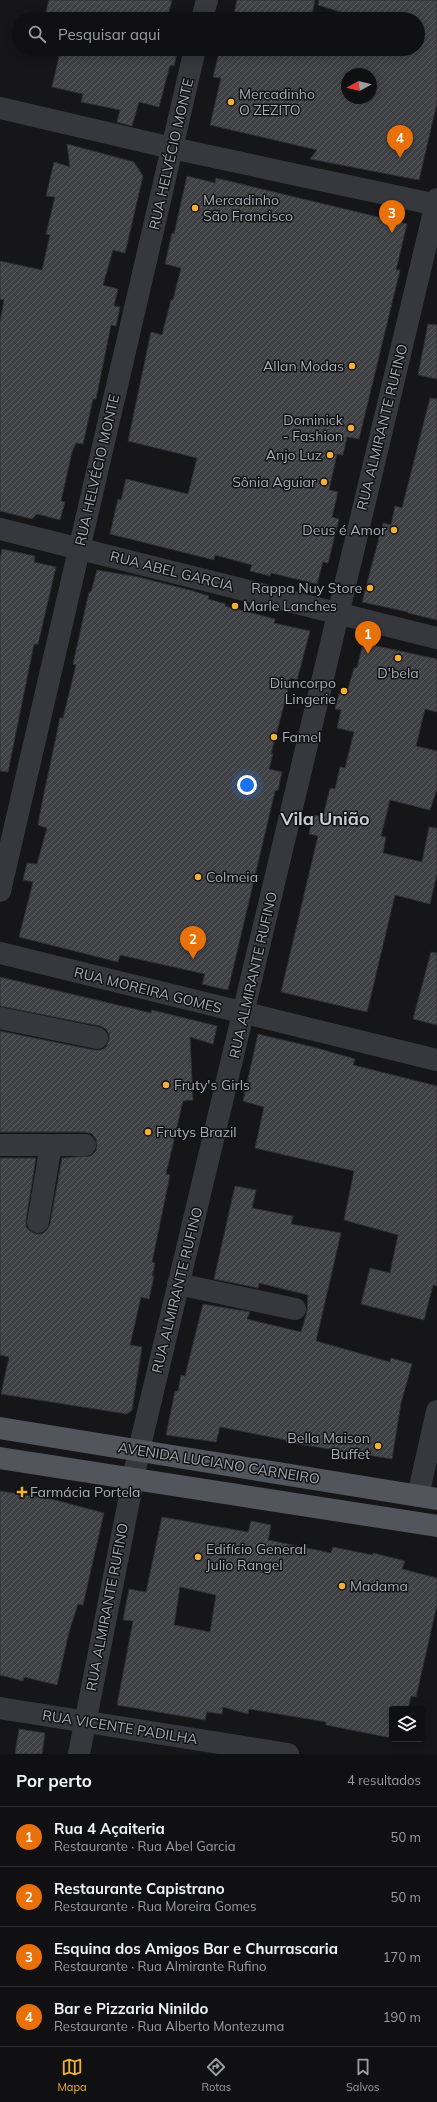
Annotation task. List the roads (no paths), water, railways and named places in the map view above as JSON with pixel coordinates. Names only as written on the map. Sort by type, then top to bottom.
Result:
[{"type":"main road","name":"AVENIDA LUCIANO CARNEIRO","points":[[0,1428],[427,1498]]},
{"type":"main road","name":"AVENIDA LUCIANO CARNEIRO","points":[[0,1458],[437,1526]]},
{"type":"street","points":[[204,12],[207,0]]},
{"type":"street","name":"RUA HELVÉCIO MONTE","points":[[0,891],[78,548],[193,56]]},
{"type":"street","points":[[0,108],[172,148],[437,203]]},
{"type":"street","name":"RUA ALMIRANTE RUFINO","points":[[79,1754],[84,1722],[139,1450],[244,1014],[338,612],[437,203]]},
{"type":"street","name":"RUA ABEL GARCIA","points":[[0,530],[338,612],[437,638]]},
{"type":"street","name":"RUA MOREIRA GOMES","points":[[0,954],[437,1060]]},
{"type":"street","points":[[0,1018],[97,1038]]},
{"type":"street","points":[[0,1145],[85,1145]]},
{"type":"street","points":[[38,1222],[51,1145]]},
{"type":"street","points":[[178,1284],[295,1309]]},
{"type":"street","points":[[427,1498],[437,1411]]},
{"type":"street","name":"RUA VICENTE PADILHA","points":[[0,1708],[288,1754]]},
{"type":"place","name":"Mercadinho O ZEZITO","points":[[231,102]]},
{"type":"place","name":"Bar e Pizzaria Ninildo","points":[[400,158]]},
{"type":"place","name":"Mercadinho São Francisco","points":[[195,208]]},
{"type":"place","name":"Esquina dos Amigos Bar e Churrascaria","points":[[392,233]]},
{"type":"place","name":"Allan Modas","points":[[352,366]]},
{"type":"place","name":"Dominick - Fashion","points":[[351,428]]},
{"type":"place","name":"Anjo Luz","points":[[330,455]]},
{"type":"place","name":"Sônia Aguiar","points":[[324,482]]},
{"type":"place","name":"Deus é Amor","points":[[394,530]]},
{"type":"place","name":"Rappa Nuy Store","points":[[370,588]]},
{"type":"place","name":"Marle Lanches","points":[[235,606]]},
{"type":"place","name":"Rua 4 Açaiteria","points":[[368,654]]},
{"type":"place","name":"D'bela","points":[[398,658]]},
{"type":"place","name":"Diuncorpo Lingerie","points":[[344,691]]},
{"type":"place","name":"Famel","points":[[274,737]]},
{"type":"place","name":"Colmeia","points":[[198,877]]},
{"type":"place","name":"Restaurante Capistrano","points":[[193,959]]},
{"type":"place","name":"Fruty's Girls","points":[[166,1085]]},
{"type":"place","name":"Frutys Brazil","points":[[148,1132]]},
{"type":"place","name":"Bella Maison Buffet","points":[[378,1446]]},
{"type":"place","name":"Farmácia Portela","points":[[22,1492]]},
{"type":"place","name":"Edifício General Julio Rangel","points":[[198,1557]]},
{"type":"place","name":"Madama","points":[[342,1586]]},
{"type":"district","name":"Vila União","points":[[325,818]]}]
